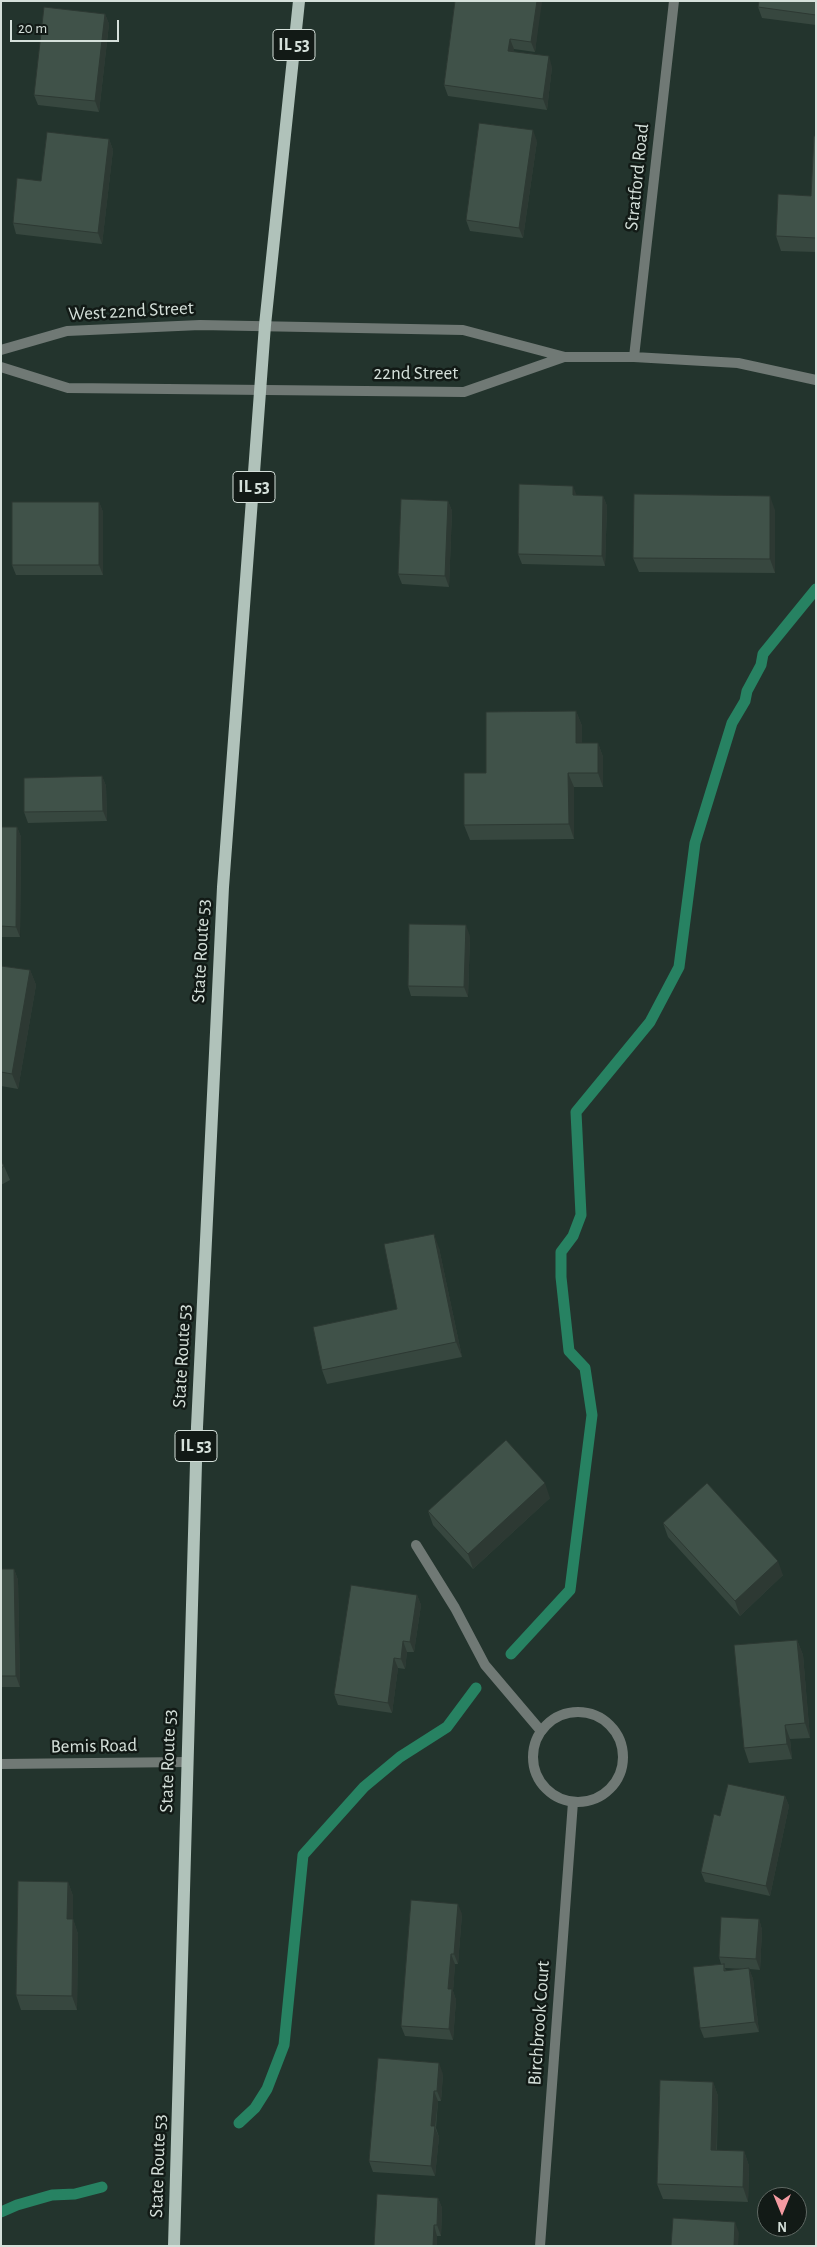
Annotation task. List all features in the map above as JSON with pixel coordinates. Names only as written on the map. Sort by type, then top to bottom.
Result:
[{"type":"main road","name":"IL 53","points":[[260,390],[265,325],[299,1]]},
{"type":"main road","name":"State Route 53","points":[[174,2246],[197,1428],[222,907],[260,390]]},
{"type":"street","name":"Stratford Road","points":[[634,357],[674,1]]},
{"type":"street","name":"West 22nd Street","points":[[1,350],[67,331],[200,325],[265,325]]},
{"type":"street","name":"22nd Street","points":[[265,325],[464,330],[565,356],[634,357],[738,363],[816,380]]},
{"type":"street","name":"22nd Street","points":[[260,390],[464,392],[565,356]]},
{"type":"street","points":[[1,367],[68,388],[260,390]]},
{"type":"street","points":[[416,1545],[455,1608],[485,1665],[541,1731]]},
{"type":"street","points":[[570,1712],[590,1714],[608,1723],[618,1736],[623,1762],[616,1782],[598,1797],[588,1801],[573,1802],[555,1796],[541,1784],[532,1762],[536,1739],[541,1731],[552,1720],[570,1712]]},
{"type":"street","name":"Bemis Road","points":[[1,1764],[187,1762]]},
{"type":"street","name":"Birchbrook Court","points":[[540,2246],[573,1802]]},
{"type":"building","points":[[455,1],[537,1],[531,42],[510,39],[508,51],[549,56],[543,99],[444,85]]},
{"type":"building","points":[[759,1],[816,1],[816,15],[758,7]]},
{"type":"building","points":[[44,7],[105,14],[95,101],[34,95]]},
{"type":"building","points":[[479,123],[533,130],[519,228],[466,220]]},
{"type":"building","points":[[47,132],[109,139],[98,233],[13,223],[17,178],[41,181]]},
{"type":"building","points":[[814,136],[816,136],[816,238],[776,236],[778,194],[811,196]]},
{"type":"building","points":[[519,484],[573,486],[573,495],[603,496],[602,556],[518,554]]},
{"type":"building","points":[[634,494],[770,496],[770,559],[633,558]]},
{"type":"building","points":[[401,499],[448,501],[445,576],[398,574]]},
{"type":"building","points":[[12,502],[99,502],[99,565],[12,565]]},
{"type":"building","points":[[576,711],[576,743],[598,743],[598,773],[568,773],[569,824],[464,825],[464,773],[486,773],[486,712]]},
{"type":"building","points":[[102,776],[103,811],[24,812],[24,778]]},
{"type":"building","points":[[1,827],[17,827],[16,927],[1,926]]},
{"type":"building","points":[[409,924],[466,925],[464,987],[408,986]]},
{"type":"building","points":[[1,966],[30,970],[12,1074],[1,1072]]},
{"type":"building","points":[[434,1234],[456,1342],[322,1370],[313,1327],[397,1309],[384,1244]]},
{"type":"building","points":[[506,1440],[545,1483],[468,1554],[428,1511]]},
{"type":"building","points":[[707,1483],[778,1561],[735,1601],[663,1523]]},
{"type":"building","points":[[1,1569],[14,1569],[16,1676],[1,1676]]},
{"type":"building","points":[[351,1585],[417,1595],[410,1642],[403,1641],[401,1659],[394,1658],[388,1703],[334,1694]]},
{"type":"building","points":[[797,1640],[805,1723],[785,1725],[787,1744],[744,1748],[734,1645]]},
{"type":"building","points":[[728,1784],[785,1796],[766,1886],[701,1872],[714,1814],[720,1816]]},
{"type":"building","points":[[18,1881],[68,1882],[67,1919],[73,1919],[72,1996],[16,1995]]},
{"type":"building","points":[[411,1900],[458,1904],[454,1954],[451,1954],[448,1989],[452,1989],[449,2029],[401,2026]]},
{"type":"building","points":[[721,1917],[759,1919],[756,1959],[719,1957]]},
{"type":"building","points":[[724,1964],[724,1971],[749,1968],[755,2022],[700,2028],[693,1967]]},
{"type":"building","points":[[378,2058],[439,2063],[437,2091],[434,2091],[431,2126],[435,2126],[431,2166],[369,2161]]},
{"type":"building","points":[[660,2080],[713,2082],[711,2150],[744,2151],[743,2187],[657,2184]]},
{"type":"building","points":[[377,2194],[438,2198],[437,2225],[434,2225],[433,2246],[374,2246]]},
{"type":"building","points":[[673,2218],[735,2222],[734,2246],[671,2246]]},
{"type":"waterway","points":[[511,1654],[570,1590],[592,1415],[585,1368],[569,1351],[561,1277],[561,1252],[573,1236],[581,1215],[576,1112],[650,1022],[679,967],[695,843],[732,723],[745,701],[747,691],[761,665],[763,654],[816,589]]},
{"type":"waterway","points":[[239,2123],[255,2108],[267,2089],[284,2045],[303,1855],[364,1787],[400,1757],[447,1727],[476,1688]]},
{"type":"waterway","points":[[1,2212],[17,2205],[52,2195],[75,2194],[102,2187]]}]
